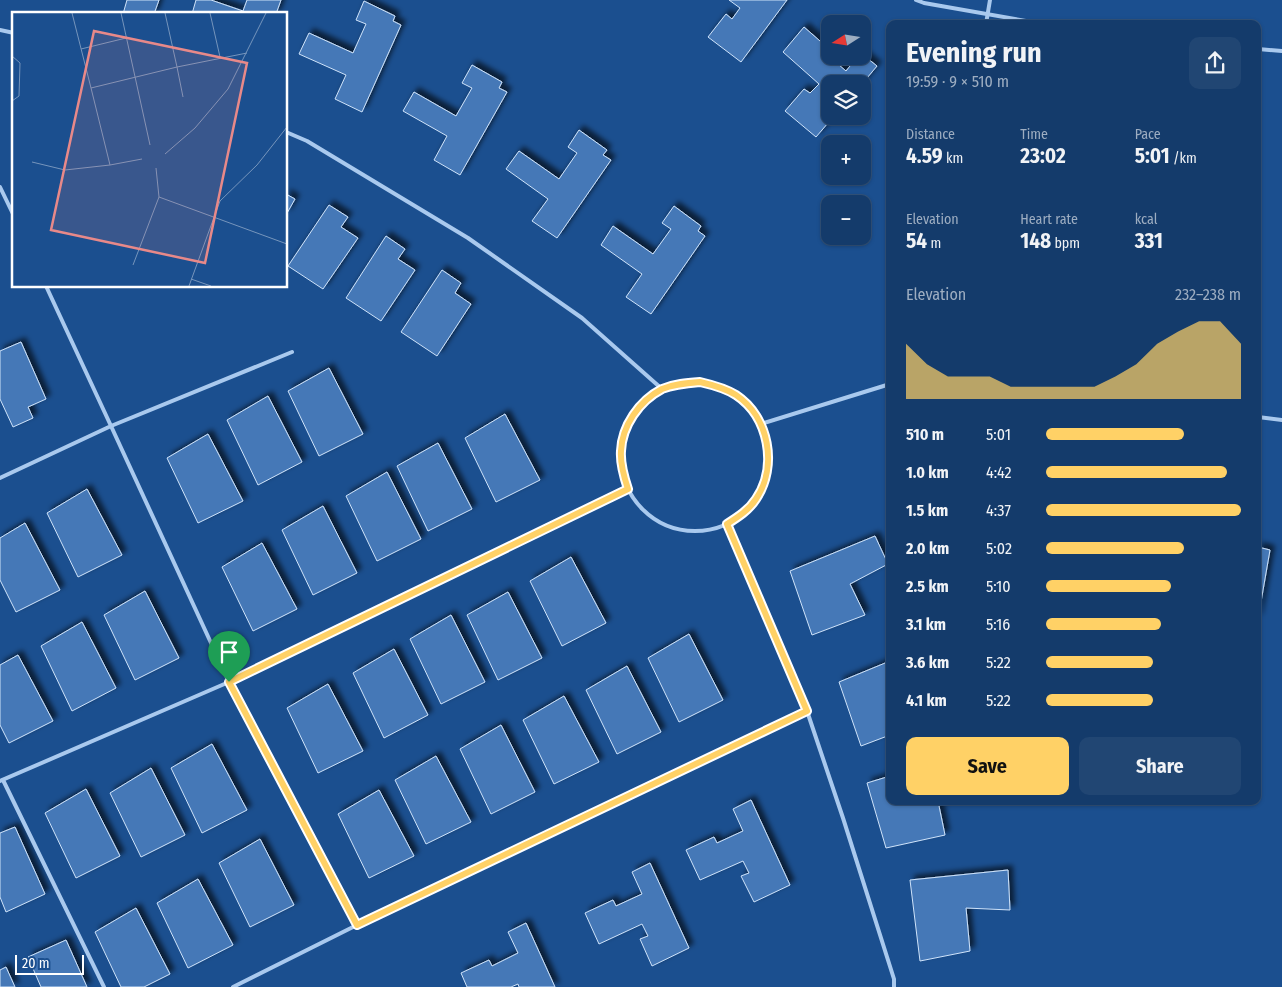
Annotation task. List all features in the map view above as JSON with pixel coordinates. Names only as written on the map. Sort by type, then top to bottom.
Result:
[{"type":"lane","points":[[916,0],[1021,20]]},
{"type":"lane","points":[[987,20],[990,0]]},
{"type":"lane","points":[[1261,49],[1282,51]]},
{"type":"lane","points":[[288,133],[307,141],[468,238],[582,318],[662,389]]},
{"type":"lane","points":[[0,186],[12,212]]},
{"type":"lane","points":[[47,288],[229,682],[357,925]]},
{"type":"lane","points":[[0,478],[111,426],[292,352]]},
{"type":"lane","points":[[700,382],[719,386],[736,395],[751,408],[761,424],[768,443],[769,462],[765,481],[756,499],[743,513],[727,524],[709,530],[689,531],[670,527],[653,518],[638,505],[628,489],[622,470],[620,451],[625,432],[633,414],[646,400],[662,389],[700,382]]},
{"type":"lane","points":[[761,424],[886,385]]},
{"type":"lane","points":[[1261,417],[1282,420]]},
{"type":"lane","points":[[104,987],[2,780],[229,682],[628,489]]},
{"type":"lane","points":[[727,524],[807,711],[894,979],[894,987]]},
{"type":"lane","points":[[233,987],[357,925],[807,711]]},
{"type":"building","points":[[127,0],[159,0],[155,12],[124,12]]},
{"type":"building","points":[[196,0],[211,0],[243,11],[247,0],[281,0],[277,12],[193,12]]},
{"type":"building","points":[[729,0],[787,0],[741,62],[708,37],[726,14],[732,19],[740,8]]},
{"type":"building","points":[[364,1],[395,16],[393,21],[401,25],[362,112],[335,99],[346,75],[299,54],[309,33],[353,53],[366,24],[356,20]]},
{"type":"building","points":[[804,27],[821,42],[821,65],[839,65],[846,71],[851,65],[871,65],[871,61],[877,66],[870,75],[821,75],[821,125],[826,125],[816,137],[785,111],[804,89],[810,93],[819,84],[783,52]]},
{"type":"building","points":[[472,65],[502,82],[499,88],[507,92],[460,175],[434,160],[447,136],[403,111],[414,92],[456,116],[472,88],[462,83]]},
{"type":"building","points":[[579,130],[607,150],[603,155],[611,160],[557,238],[532,221],[548,199],[506,169],[519,151],[559,179],[577,153],[568,147]]},
{"type":"building","points":[[288,195],[295,199],[288,211]]},
{"type":"building","points":[[329,205],[348,217],[341,227],[358,238],[323,289],[288,266]]},
{"type":"building","points":[[674,206],[701,226],[698,231],[705,236],[651,314],[626,297],[642,274],[601,245],[613,226],[653,254],[671,229],[662,223]]},
{"type":"building","points":[[386,236],[405,249],[398,259],[415,270],[381,321],[346,298]]},
{"type":"building","points":[[442,270],[461,283],[455,293],[471,304],[437,356],[401,332]]},
{"type":"building","points":[[21,342],[46,399],[28,407],[33,418],[13,427],[0,399],[0,351]]},
{"type":"building","points":[[329,368],[363,434],[319,456],[288,391]]},
{"type":"building","points":[[268,396],[302,462],[258,485],[227,420]]},
{"type":"building","points":[[505,414],[540,480],[496,502],[465,438]]},
{"type":"building","points":[[208,434],[243,501],[198,523],[167,458]]},
{"type":"building","points":[[438,443],[472,509],[428,531],[397,466]]},
{"type":"building","points":[[387,472],[421,539],[377,561],[346,496]]},
{"type":"building","points":[[87,489],[122,555],[78,577],[47,513]]},
{"type":"building","points":[[323,506],[357,573],[313,595],[282,530]]},
{"type":"building","points":[[25,523],[60,590],[16,612],[0,580],[0,538]]},
{"type":"building","points":[[875,536],[886,560],[886,565],[850,584],[865,615],[812,635],[790,571]]},
{"type":"building","points":[[262,543],[297,609],[253,631],[222,567]]},
{"type":"building","points":[[1261,548],[1270,550],[1261,602]]},
{"type":"building","points":[[571,557],[606,623],[562,646],[530,581]]},
{"type":"building","points":[[145,591],[179,658],[135,680],[104,615]]},
{"type":"building","points":[[508,592],[542,658],[498,680],[467,615]]},
{"type":"building","points":[[451,615],[485,682],[441,704],[410,639]]},
{"type":"building","points":[[82,622],[116,688],[72,711],[41,646]]},
{"type":"building","points":[[689,634],[723,700],[679,722],[648,658]]},
{"type":"building","points":[[394,649],[428,715],[384,738],[353,673]]},
{"type":"building","points":[[18,655],[53,721],[9,743],[0,725],[0,665]]},
{"type":"building","points":[[886,663],[886,737],[861,746],[839,682]]},
{"type":"building","points":[[627,666],[661,732],[617,754],[586,690]]},
{"type":"building","points":[[328,684],[363,751],[318,773],[287,708]]},
{"type":"building","points":[[564,696],[599,762],[554,784],[523,720]]},
{"type":"building","points":[[501,725],[535,792],[491,814],[460,749]]},
{"type":"building","points":[[212,744],[247,810],[202,833],[171,768]]},
{"type":"building","points":[[436,756],[471,822],[426,844],[395,780]]},
{"type":"building","points":[[151,768],[185,835],[141,857],[110,793]]},
{"type":"building","points":[[886,777],[886,805],[941,805],[939,806],[945,835],[886,848],[867,783]]},
{"type":"building","points":[[86,789],[120,856],[76,878],[45,813]]},
{"type":"building","points":[[379,790],[414,856],[369,878],[338,814]]},
{"type":"building","points":[[751,800],[790,885],[754,902],[741,876],[749,873],[743,861],[700,880],[686,850],[714,837],[717,843],[743,831],[733,809]]},
{"type":"building","points":[[15,827],[45,894],[6,912],[0,897],[0,833]]},
{"type":"building","points":[[260,839],[294,905],[250,927],[219,863]]},
{"type":"building","points":[[650,863],[689,948],[652,966],[640,939],[648,936],[642,924],[599,944],[585,913],[613,900],[616,906],[642,894],[632,872]]},
{"type":"building","points":[[1008,870],[1010,910],[966,908],[970,951],[920,961],[910,880]]},
{"type":"building","points":[[198,879],[233,945],[188,968],[157,903]]},
{"type":"building","points":[[136,908],[170,974],[144,987],[121,987],[95,932]]},
{"type":"building","points":[[526,923],[555,987],[519,987],[518,984],[511,987],[467,987],[461,973],[489,960],[492,966],[518,953],[508,932]]},
{"type":"building","points":[[66,940],[87,987],[41,987],[28,957]]},
{"type":"building","points":[[6,967],[15,987],[0,987],[0,970]]},
{"type":"route","points":[[700,382],[719,386],[736,395],[751,408],[761,424],[768,443],[769,462],[765,481],[756,499],[743,513],[727,524],[807,711],[357,925],[229,682],[628,489],[622,470],[620,451],[625,432],[633,414],[646,400],[662,389],[700,382]]}]
